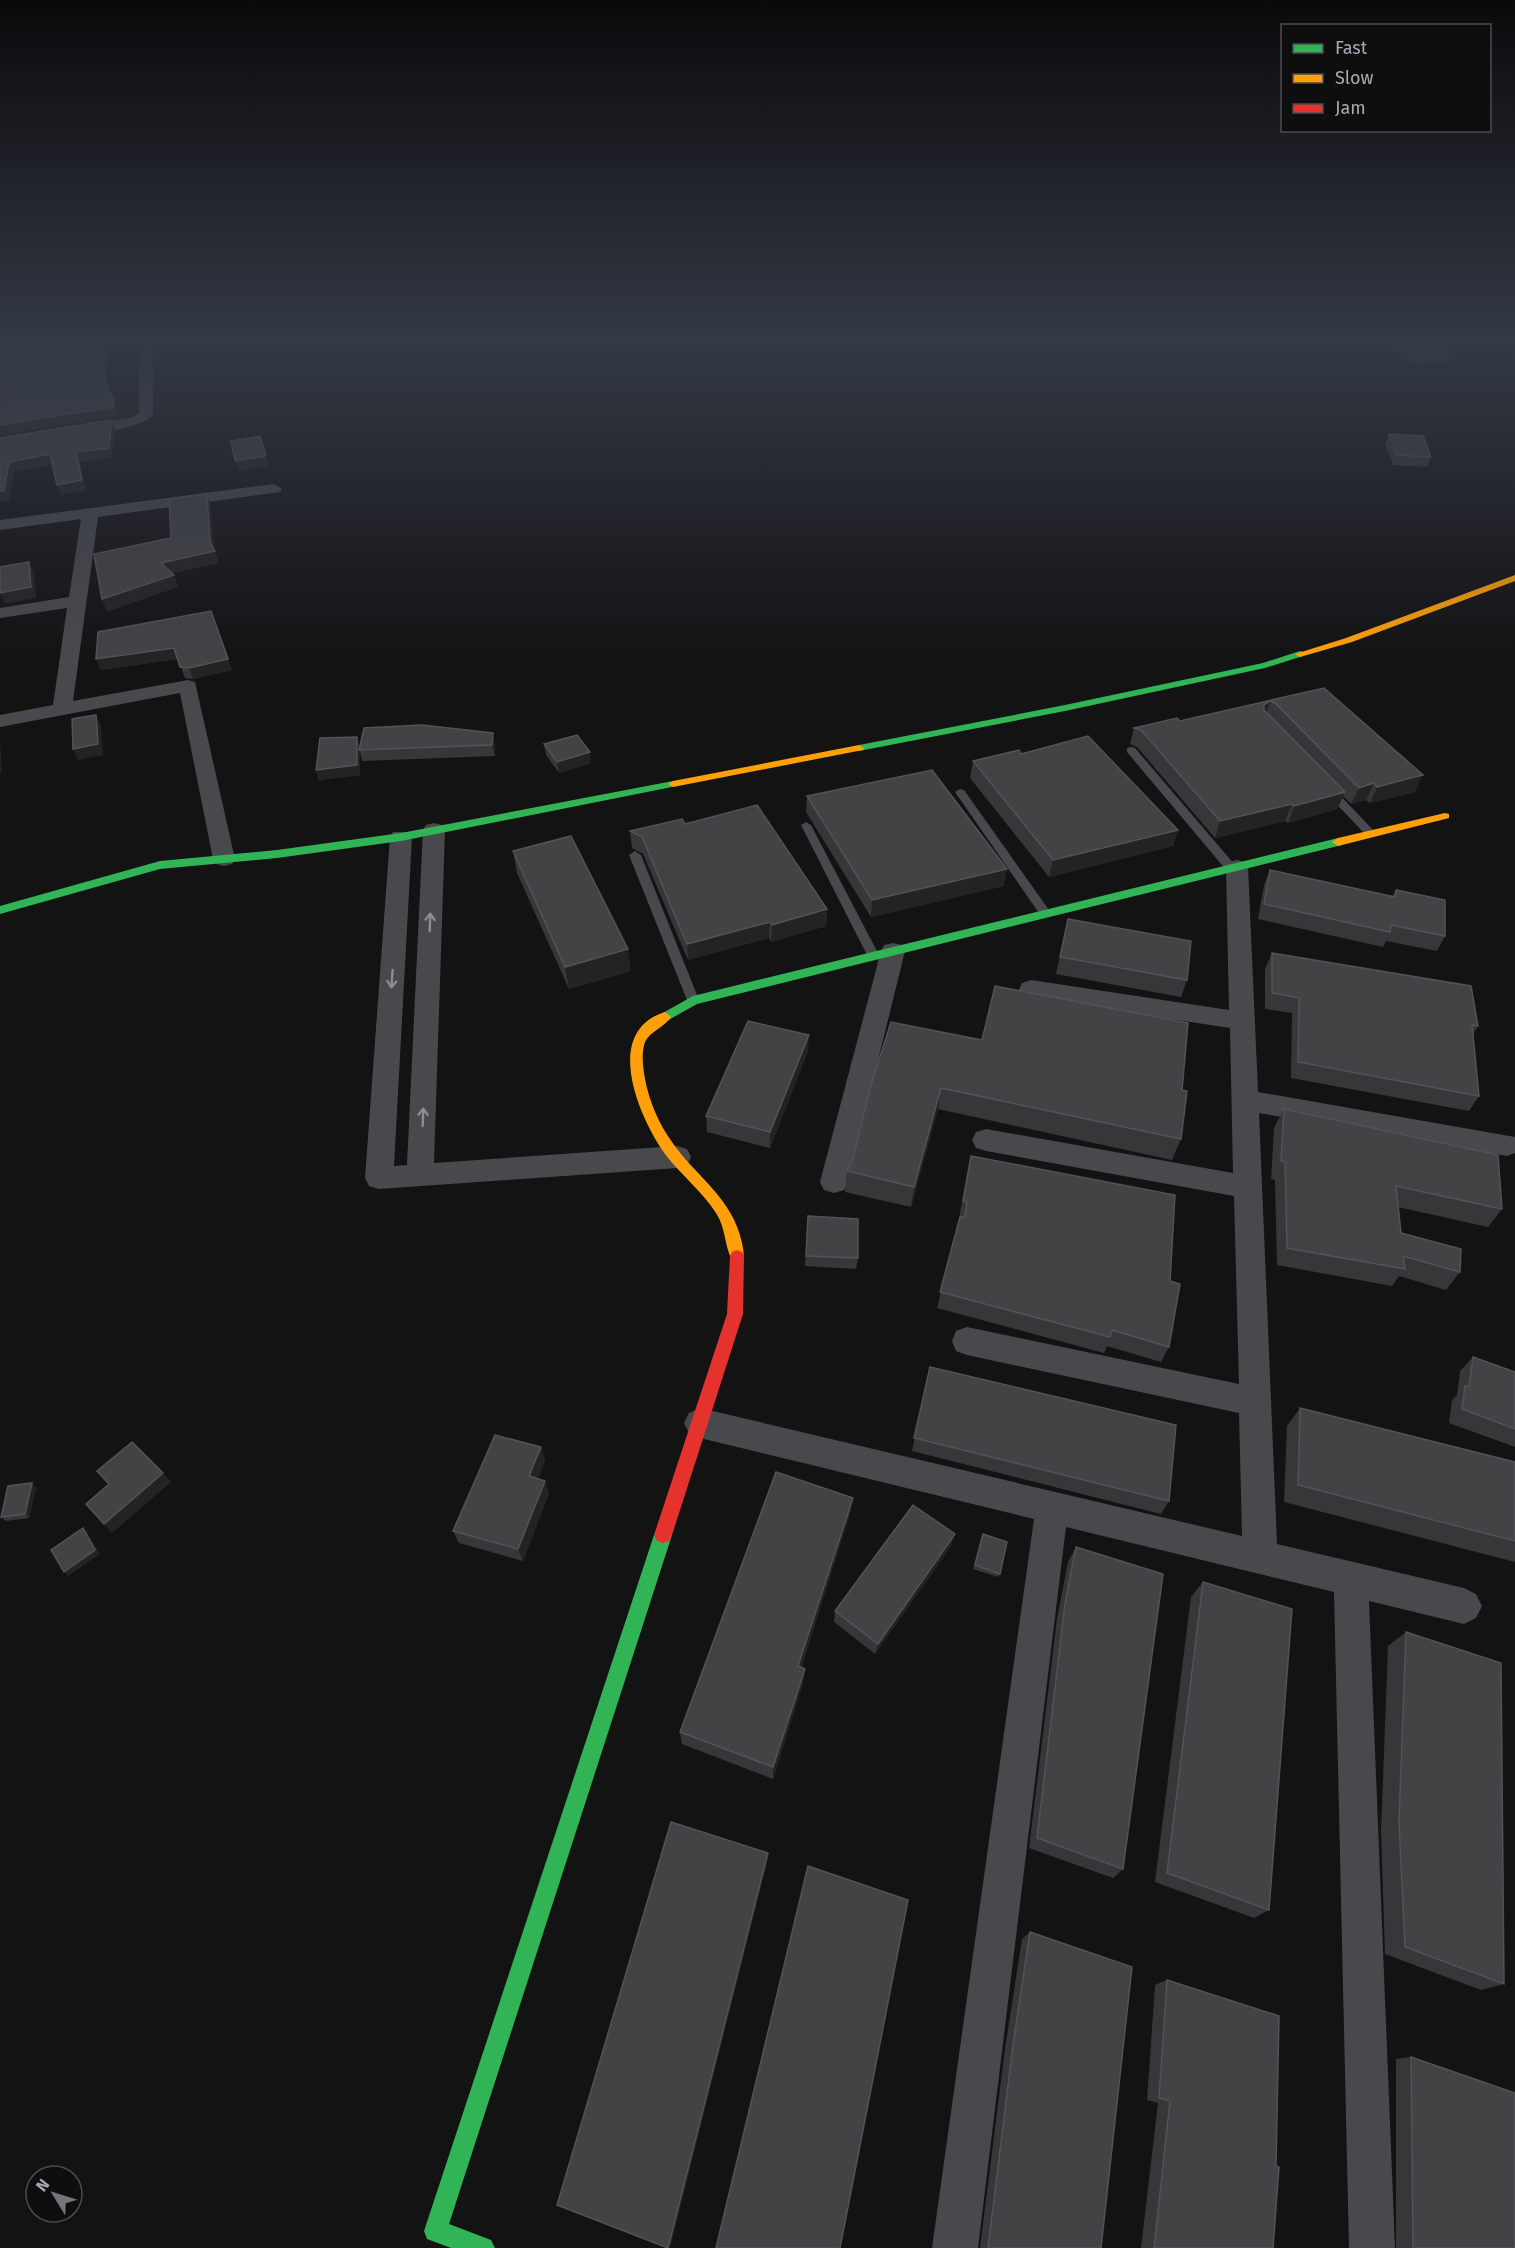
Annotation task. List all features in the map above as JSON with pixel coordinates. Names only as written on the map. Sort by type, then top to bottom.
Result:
[{"type":"street","points":[[0,525],[274,489]]},
{"type":"street","points":[[62,709],[90,513]]},
{"type":"street","points":[[0,910],[160,864],[224,859],[401,837],[1065,708],[1265,665],[1349,640],[1515,578]]},
{"type":"street","points":[[0,613],[77,601]]},
{"type":"street","points":[[0,720],[188,686],[224,859]]},
{"type":"street","points":[[483,2248],[432,2239],[700,1423],[735,1314],[740,1282],[738,1248],[721,1209],[659,1135],[638,1074],[639,1043],[659,1022],[693,1000],[1445,816]]},
{"type":"street","points":[[420,1175],[434,830]]},
{"type":"street","points":[[401,837],[379,1178],[677,1157]]},
{"type":"street","points":[[1234,868],[1245,1100],[1260,1557]]},
{"type":"street","points":[[834,1182],[883,953]]},
{"type":"street","points":[[1031,989],[1242,1021]]},
{"type":"street","points":[[1245,1100],[1508,1145]]},
{"type":"street","points":[[986,1140],[1248,1187]]},
{"type":"street","points":[[967,1341],[1255,1402]]},
{"type":"street","points":[[700,1423],[1464,1606]]},
{"type":"street","points":[[955,2248],[1052,1507]]},
{"type":"street","points":[[1351,1578],[1372,2248]]},
{"type":"lane","points":[[1131,750],[1234,868]]},
{"type":"lane","points":[[1322,783],[1371,834]]},
{"type":"lane","points":[[960,792],[1045,913]]},
{"type":"lane","points":[[806,825],[883,953]]},
{"type":"lane","points":[[634,855],[693,1000]]},
{"type":"building","points":[[0,447],[109,447],[76,452],[82,480],[57,485],[50,454],[9,462],[4,491],[0,491]]},
{"type":"building","points":[[232,447],[263,447],[266,456],[235,461]]},
{"type":"building","points":[[1394,447],[1427,447],[1431,457],[1397,455]]},
{"type":"building","points":[[207,494],[210,542],[215,551],[161,563],[174,575],[102,599],[94,554],[171,538],[169,499]]},
{"type":"building","points":[[29,562],[31,587],[0,593],[0,567]]},
{"type":"building","points":[[211,611],[228,659],[189,668],[180,667],[174,648],[96,659],[98,632]]},
{"type":"building","points":[[1324,688],[1423,775],[1377,787],[1374,783],[1359,788],[1275,703],[1270,701],[1264,705],[1264,710],[1345,792],[1294,806],[1292,804],[1220,821],[1141,730],[1134,728],[1177,718],[1180,721]]},
{"type":"building","points":[[96,715],[98,744],[73,749],[72,719]]},
{"type":"building","points":[[422,725],[493,733],[492,745],[359,750],[364,728]]},
{"type":"building","points":[[577,735],[590,752],[557,762],[544,744]]},
{"type":"building","points":[[1088,736],[1178,830],[1053,860],[973,761],[1019,750],[1021,754]]},
{"type":"building","points":[[357,737],[357,765],[316,770],[320,738]]},
{"type":"building","points":[[932,770],[1007,869],[872,900],[807,796]]},
{"type":"building","points":[[757,805],[827,909],[772,925],[770,922],[687,944],[642,837],[630,831],[682,819],[685,824]]},
{"type":"building","points":[[571,836],[628,949],[565,967],[513,851]]},
{"type":"building","points":[[1270,870],[1395,897],[1396,890],[1445,900],[1445,936],[1391,925],[1390,932],[1264,904]]},
{"type":"building","points":[[1068,919],[1191,941],[1187,980],[1060,957]]},
{"type":"building","points":[[1272,953],[1471,986],[1478,1026],[1472,1025],[1479,1096],[1298,1062],[1299,998],[1272,993]]},
{"type":"building","points":[[995,986],[1188,1023],[1182,1090],[1187,1091],[1181,1139],[941,1088],[914,1187],[847,1171],[852,1162],[871,1085],[891,1022],[982,1040]]},
{"type":"building","points":[[748,1021],[809,1035],[770,1132],[706,1116]]},
{"type":"building","points":[[1284,1109],[1498,1155],[1502,1209],[1396,1186],[1401,1233],[1461,1249],[1460,1272],[1403,1256],[1405,1269],[1287,1248],[1285,1162],[1281,1161]]},
{"type":"building","points":[[971,1156],[1175,1195],[1170,1281],[1180,1284],[1169,1347],[1112,1330],[1110,1337],[940,1292],[960,1217],[965,1217],[967,1202],[963,1201]]},
{"type":"building","points":[[808,1216],[858,1219],[858,1258],[806,1256]]},
{"type":"building","points":[[1473,1357],[1515,1372],[1515,1429],[1462,1409],[1465,1386],[1469,1387]]},
{"type":"building","points":[[930,1367],[1176,1425],[1169,1501],[914,1438]]},
{"type":"building","points":[[1300,1408],[1515,1462],[1515,1541],[1298,1485]]},
{"type":"building","points":[[495,1435],[541,1447],[529,1476],[545,1481],[518,1549],[453,1531]]},
{"type":"building","points":[[132,1442],[163,1473],[104,1524],[86,1504],[109,1484],[97,1471]]},
{"type":"building","points":[[776,1472],[853,1498],[798,1666],[805,1669],[773,1767],[680,1732]]},
{"type":"building","points":[[32,1483],[25,1514],[1,1517],[8,1486]]},
{"type":"building","points":[[913,1505],[955,1534],[878,1644],[835,1611]]},
{"type":"building","points":[[83,1528],[95,1550],[64,1572],[51,1550]]},
{"type":"building","points":[[983,1534],[1007,1542],[1000,1574],[975,1565]]},
{"type":"building","points":[[1076,1547],[1163,1574],[1123,1869],[1037,1838],[1065,1604]]},
{"type":"building","points":[[1203,1582],[1292,1609],[1269,1910],[1167,1873]]},
{"type":"building","points":[[1406,1632],[1501,1663],[1504,1984],[1405,1947],[1399,1822]]},
{"type":"building","points":[[671,1822],[768,1853],[668,2248],[557,2205]]},
{"type":"building","points":[[808,1866],[908,1900],[840,2248],[716,2248]]},
{"type":"building","points":[[1030,1932],[1132,1967],[1101,2248],[988,2248],[1013,2045]]},
{"type":"building","points":[[1167,1980],[1279,2016],[1276,2166],[1279,2167],[1273,2248],[1154,2248],[1170,2101],[1159,2098]]},
{"type":"building","points":[[1411,2057],[1515,2093],[1515,2248],[1413,2248]]},
{"type":"traffic: fast","points":[[859,748],[1065,708],[1265,665],[1300,654]]},
{"type":"traffic: fast","points":[[0,910],[160,865],[277,854],[401,837],[673,784]]},
{"type":"traffic: fast","points":[[665,1017],[693,1000],[1338,842]]},
{"type":"traffic: fast","points":[[483,2248],[435,2231],[663,1535]]},
{"type":"traffic: slow","points":[[1300,654],[1349,640],[1515,578]]},
{"type":"traffic: slow","points":[[673,784],[859,748]]},
{"type":"traffic: slow","points":[[1338,842],[1445,816]]},
{"type":"traffic: slow","points":[[665,1017],[647,1031],[639,1042],[636,1054],[639,1084],[650,1116],[665,1143],[716,1201],[727,1219],[737,1256]]},
{"type":"traffic: jam","points":[[663,1535],[735,1314],[737,1256]]}]
